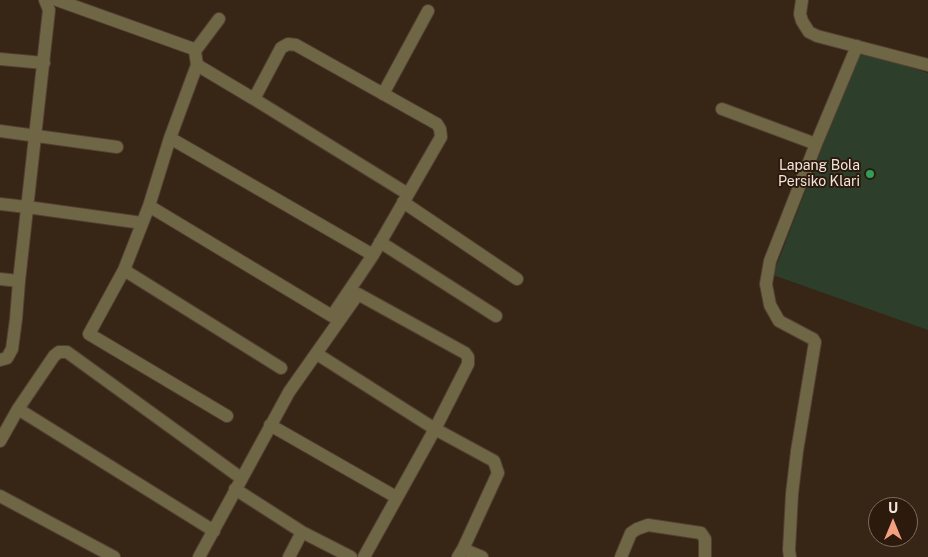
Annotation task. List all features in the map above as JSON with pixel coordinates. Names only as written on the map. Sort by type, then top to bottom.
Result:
[{"type":"street","points":[[0,360],[7,358],[12,348],[16,319],[49,10],[45,0]]},
{"type":"street","points":[[57,0],[192,48],[195,52],[197,65],[170,138],[149,206],[124,270],[89,334],[227,416]]},
{"type":"street","points":[[802,0],[800,14],[809,32],[817,36],[928,65]]},
{"type":"street","points":[[383,94],[428,11]]},
{"type":"street","points":[[195,52],[218,19]]},
{"type":"street","points":[[149,206],[332,316],[373,255],[441,137],[440,129],[437,124],[296,44],[288,44],[281,48],[254,99]]},
{"type":"street","points":[[790,557],[797,451],[815,342],[814,339],[779,321],[770,305],[766,284],[770,261],[857,46]]},
{"type":"street","points":[[0,59],[44,63]]},
{"type":"street","points":[[197,65],[254,99],[405,198],[516,279]]},
{"type":"street","points":[[722,109],[816,144]]},
{"type":"street","points":[[0,131],[35,134],[117,147]]},
{"type":"street","points":[[170,138],[373,255]]},
{"type":"street","points":[[0,204],[142,224]]},
{"type":"street","points":[[380,242],[496,316]]},
{"type":"street","points":[[124,270],[281,368]]},
{"type":"street","points":[[0,279],[19,281]]},
{"type":"street","points":[[199,557],[289,392],[358,294],[465,353],[468,357],[468,364],[435,429],[364,557]]},
{"type":"street","points":[[0,441],[18,409],[54,356],[59,352],[67,352],[302,532],[351,557]]},
{"type":"street","points":[[317,354],[435,429],[494,461],[498,468],[498,473],[460,553],[482,557]]},
{"type":"street","points":[[18,409],[214,531]]},
{"type":"street","points":[[270,425],[396,497]]},
{"type":"street","points":[[0,496],[114,557]]},
{"type":"street","points":[[621,557],[631,534],[637,529],[648,526],[701,533],[705,539],[705,557]]},
{"type":"street","points":[[290,557],[302,532]]},
{"type":"green space","name":"Lapang Bola Persiko Klari","points":[[859,51],[928,73],[928,330],[773,275]]},
{"type":"place","name":"Lapang Bola Persiko Klari","points":[[870,174]]}]
